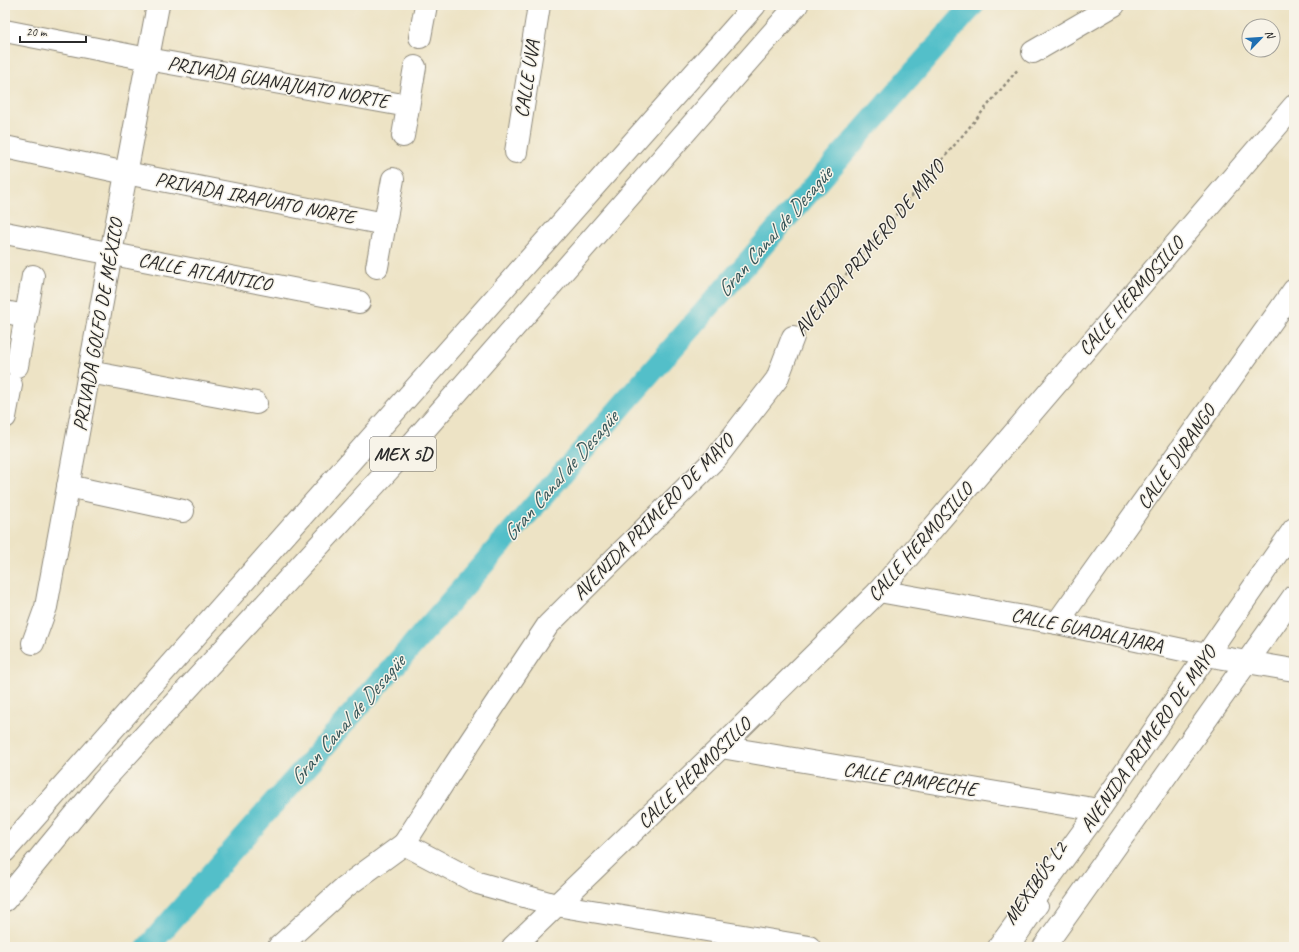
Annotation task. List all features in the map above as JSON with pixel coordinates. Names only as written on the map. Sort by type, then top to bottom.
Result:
[{"type":"main road","name":"PRIVADA GOLFO DE MÉXICO","points":[[33,643],[46,607],[158,5]]},
{"type":"main road","points":[[420,37],[426,5]]},
{"type":"main road","name":"CALLE UVA","points":[[516,152],[539,5]]},
{"type":"main road","name":"MEX 5D","points":[[5,852],[755,5]]},
{"type":"main road","name":"MEX 5D","points":[[5,900],[104,781],[404,454],[798,5]]},
{"type":"main road","points":[[1033,52],[1114,5]]},
{"type":"main road","name":"PRIVADA GUANAJUATO NORTE","points":[[5,31],[148,59],[408,106]]},
{"type":"main road","points":[[403,136],[415,67]]},
{"type":"main road","name":"CALLE HERMOSILLO","points":[[513,947],[722,747],[879,591],[1294,106]]},
{"type":"main road","name":"PRIVADA IRAPUATO NORTE","points":[[5,147],[385,224]]},
{"type":"main road","points":[[377,267],[393,179]]},
{"type":"main road","name":"CALLE ATLÁNTICO","points":[[5,233],[358,302]]},
{"type":"main road","points":[[5,417],[14,375],[15,314],[33,276]]},
{"type":"main road","name":"CALLE DURANGO","points":[[1057,623],[1294,290]]},
{"type":"main road","name":"AVENIDA PRIMERO DE MAYO","points":[[404,844],[460,756],[548,625],[716,458],[777,379],[793,337]]},
{"type":"main road","points":[[89,372],[256,403]]},
{"type":"main road","points":[[68,486],[183,511]]},
{"type":"main road","name":"AVENIDA PRIMERO DE MAYO","points":[[999,947],[1211,656],[1294,529]]},
{"type":"main road","name":"CALLE GUADALAJARA","points":[[879,591],[1057,623],[1211,656],[1294,670]]},
{"type":"main road","name":"AVENIDA PRIMERO DE MAYO","points":[[1044,947],[1244,662],[1294,596]]},
{"type":"main road","name":"CALLE CAMPECHE","points":[[722,747],[1099,810]]},
{"type":"main road","points":[[278,947],[345,887],[404,844],[478,883],[556,906],[695,938],[809,947]]},
{"type":"lane","name":"MEXIBÚS L2","points":[[1014,947],[1211,656],[1294,546]]},
{"type":"lane","name":"MEXIBÚS L2","points":[[1036,947],[1244,662],[1294,585]]},
{"type":"path","name":"AVENIDA PRIMERO DE MAYO","points":[[793,337],[1033,52]]},
{"type":"waterway","name":"Gran Canal de Desagüe","points":[[148,947],[973,5]]}]
